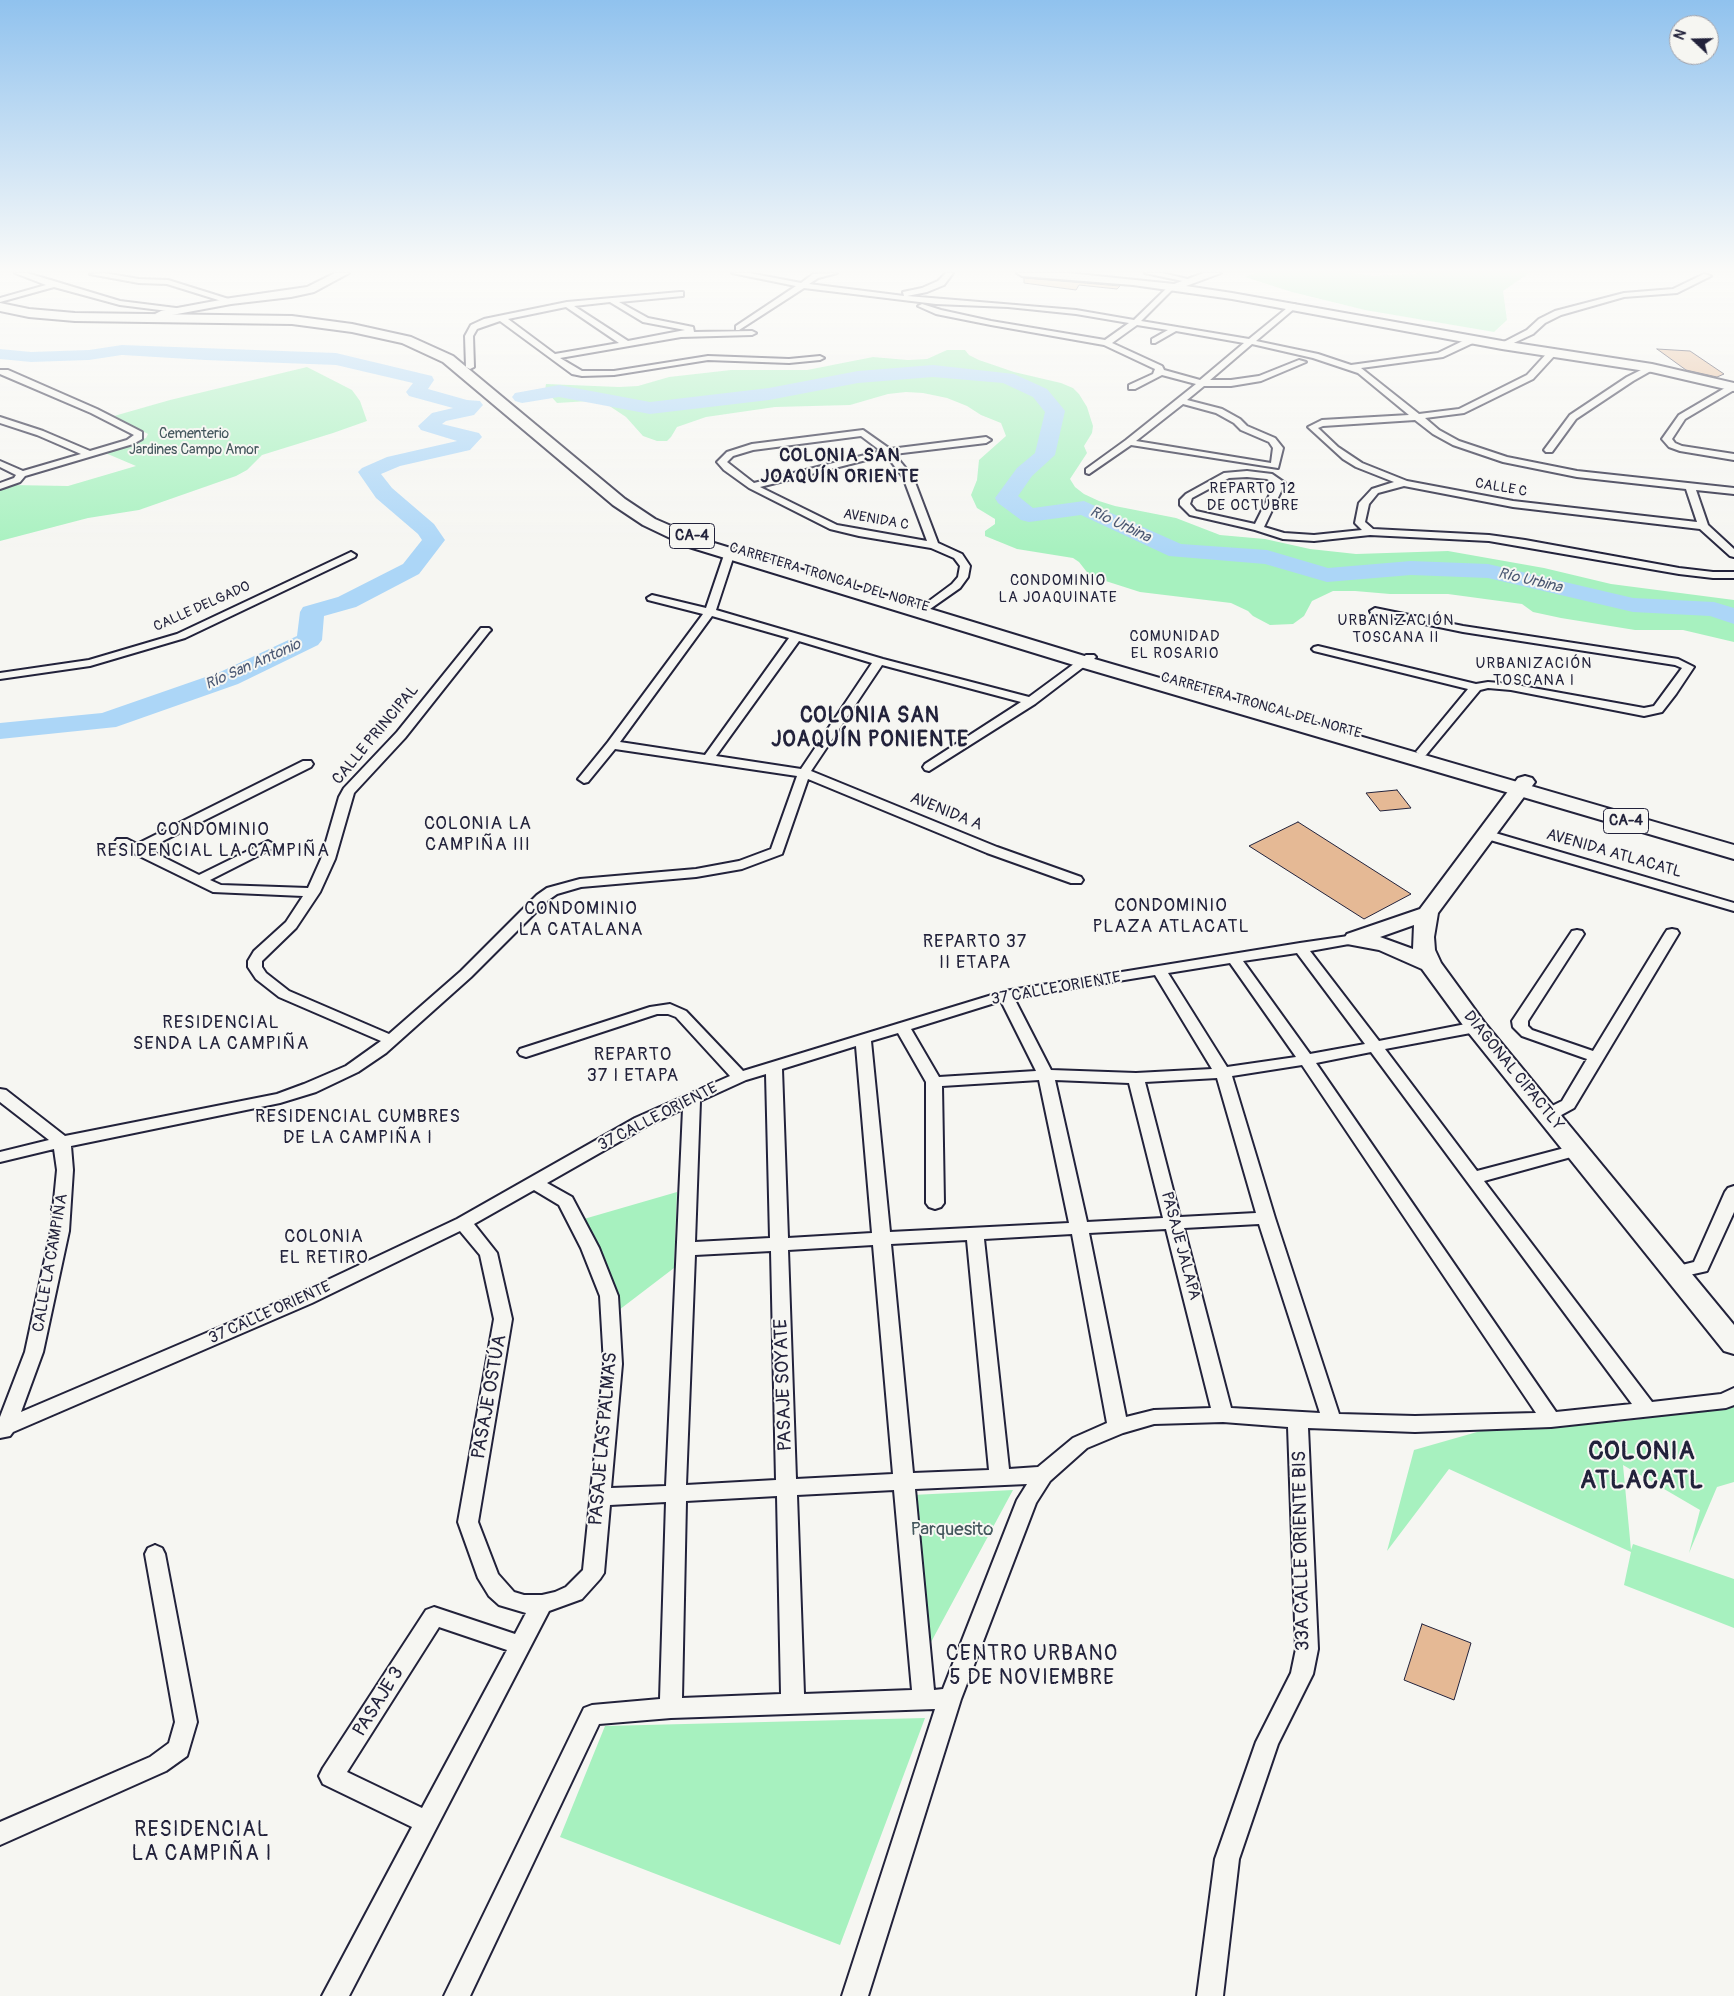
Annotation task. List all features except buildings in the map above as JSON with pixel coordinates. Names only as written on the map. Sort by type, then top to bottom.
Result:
[{"type":"main road","name":"CARRETERA TRONCAL DEL NORTE","points":[[457,366],[597,484],[649,522],[669,533],[729,555],[1522,786]]},
{"type":"main road","points":[[1639,366],[1733,387]]},
{"type":"main road","name":"CARRETERA TRONCAL DEL NORTE","points":[[470,367],[649,515],[690,535],[926,607],[1087,659],[1422,752],[1522,786]]},
{"type":"main road","name":"DIAGONAL CIPACTLY","points":[[1522,786],[1428,913],[1422,938],[1424,950],[1430,964],[1476,1027],[1734,1344]]},
{"type":"main road","name":"CA-4","points":[[1522,786],[1734,841]]},
{"type":"main road","name":"CA-4","points":[[1522,786],[1734,852]]},
{"type":"main road","points":[[1354,939],[1428,913]]},
{"type":"main road","points":[[1354,939],[1385,945],[1430,964]]},
{"type":"street","points":[[568,366],[575,372],[605,374],[656,366]]},
{"type":"street","points":[[1155,366],[1160,372],[1202,383],[1219,384],[1245,382],[1290,366]]},
{"type":"street","points":[[1089,471],[1129,442],[1223,366]]},
{"type":"street","points":[[1350,366],[1361,371],[1436,432],[1456,443],[1506,460],[1577,474],[1734,491]]},
{"type":"street","points":[[1353,367],[1359,366]]},
{"type":"street","points":[[1416,417],[1451,413],[1470,407],[1530,377],[1540,366]]},
{"type":"street","points":[[1549,450],[1573,417],[1630,379],[1652,368]]},
{"type":"street","points":[[0,372],[94,411],[139,434],[137,439],[130,442],[22,474],[18,480],[0,486]]},
{"type":"street","points":[[1132,387],[1156,376],[1160,372]]},
{"type":"street","points":[[1733,387],[1682,417],[1667,439],[1672,445],[1734,457]]},
{"type":"street","points":[[1129,442],[1274,466],[1278,448],[1272,440],[1244,428],[1237,421],[1219,410],[1181,401]]},
{"type":"street","name":"CALLE C","points":[[1416,417],[1322,423],[1312,426],[1335,450],[1346,457],[1405,483],[1522,506],[1703,526]]},
{"type":"street","points":[[0,420],[40,433],[89,454]]},
{"type":"street","name":"AVENIDA C","points":[[888,452],[863,433],[752,447],[730,454],[722,462],[723,465],[752,486],[790,507],[834,527],[858,533],[934,545],[958,556],[966,569],[963,577],[956,586],[926,607]]},
{"type":"street","points":[[752,486],[888,452],[986,440]]},
{"type":"street","points":[[888,452],[908,477],[934,545]]},
{"type":"street","points":[[0,464],[22,474]]},
{"type":"street","points":[[1258,528],[1280,483],[1269,476],[1247,474],[1227,476],[1189,496],[1186,500],[1185,505],[1193,513],[1296,538],[1370,532],[1471,536],[1509,540],[1679,571],[1713,575],[1734,575]]},
{"type":"street","points":[[1370,532],[1360,523],[1364,503],[1375,491],[1387,486],[1405,483]]},
{"type":"street","points":[[1690,486],[1703,526],[1734,554]]},
{"type":"street","name":"CALLE DELGADO","points":[[0,676],[90,663],[181,636],[351,555]]},
{"type":"street","points":[[584,779],[612,745],[710,612],[729,555]]},
{"type":"street","points":[[652,598],[710,612],[796,638],[1031,701]]},
{"type":"street","points":[[1318,649],[1476,687],[1488,685],[1511,687],[1644,712],[1658,709],[1688,668],[1678,662],[1463,629],[1375,611]]},
{"type":"street","name":"CALLE PRINCIPAL","points":[[391,1040],[299,1002],[268,982],[255,967],[259,954],[291,925],[313,892],[328,859],[345,797],[400,735],[485,630]]},
{"type":"street","points":[[709,758],[796,638]]},
{"type":"street","points":[[929,767],[1031,701],[1087,659]]},
{"type":"street","points":[[0,1157],[62,1142],[280,1098],[310,1088],[352,1069],[391,1040],[466,974],[542,898],[552,892],[580,883],[696,873],[742,866],[777,851],[804,773],[879,661]]},
{"type":"street","points":[[1422,752],[1476,687]]},
{"type":"street","name":"AVENIDA A","points":[[612,745],[804,773],[992,850],[1076,880]]},
{"type":"street","points":[[136,849],[307,764]]},
{"type":"street","name":"AVENIDA ATLACATL","points":[[1485,834],[1734,907]]},
{"type":"street","points":[[122,842],[218,888],[313,892]]},
{"type":"street","points":[[198,880],[268,845]]},
{"type":"street","points":[[1548,1115],[1568,1104],[1672,933]]},
{"type":"street","points":[[1577,934],[1520,1021],[1520,1028],[1527,1033],[1596,1057]]},
{"type":"street","name":"37 CALLE ORIENTE","points":[[3,1430],[306,1298],[463,1223],[641,1122],[740,1077],[901,1026],[1004,996],[1354,939]]},
{"type":"street","points":[[1300,947],[1647,1410]]},
{"type":"street","points":[[1233,958],[1306,1060],[1551,1420]]},
{"type":"street","points":[[1159,970],[1223,1073],[1266,1218],[1332,1421]]},
{"type":"street","points":[[1004,996],[1046,1076],[1079,1227],[1118,1427]]},
{"type":"street","points":[[526,1052],[654,1010],[670,1009],[681,1014],[740,1077]]},
{"type":"street","points":[[901,1026],[934,1082],[935,1203]]},
{"type":"street","points":[[934,1082],[1046,1076],[1136,1078],[1223,1073],[1306,1060],[1476,1027]]},
{"type":"street","points":[[863,1038],[924,1701]]},
{"type":"street","name":"PASAJE SOYATE","points":[[774,1065],[794,1704]]},
{"type":"street","name":"PASAJE JALAPA","points":[[1136,1078],[1223,1414]]},
{"type":"street","points":[[0,1094],[62,1142]]},
{"type":"street","points":[[671,1708],[676,1493],[692,1098]]},
{"type":"street","name":"CALLE LA CAMPIÑA","points":[[3,1430],[34,1352],[53,1269],[66,1170],[62,1142]]},
{"type":"street","points":[[1474,1178],[1576,1150]]},
{"type":"street","name":"PASAJE LAS PALMAS","points":[[534,1183],[566,1201],[590,1248],[609,1296],[613,1364],[593,1573],[574,1593],[559,1600],[542,1604]]},
{"type":"street","points":[[1676,1272],[1700,1267],[1734,1192]]},
{"type":"street","points":[[687,1249],[1266,1218]]},
{"type":"street","name":"PASAJE OSTÚA","points":[[463,1223],[488,1253],[503,1320],[468,1522],[489,1578],[497,1590],[507,1599],[524,1604],[542,1604]]},
{"type":"street","points":[[975,1233],[1000,1477]]},
{"type":"street","points":[[855,1996],[950,1699],[1027,1500],[1043,1475],[1080,1443],[1118,1427],[1154,1417],[1223,1414],[1298,1420],[1415,1424],[1551,1420],[1726,1401],[1734,1395]]},
{"type":"street","name":"33A CALLE ORIENTE BIS","points":[[1210,1996],[1227,1859],[1267,1742],[1302,1674],[1307,1649],[1298,1420]]},
{"type":"street","points":[[600,1497],[1043,1475]]},
{"type":"street","points":[[0,1834],[158,1764],[179,1749],[186,1722],[155,1554]]},
{"type":"street","points":[[335,1996],[542,1604]]},
{"type":"street","name":"PASAJE 3","points":[[427,1822],[331,1776],[434,1616],[521,1645]]},
{"type":"street","points":[[457,1996],[592,1715],[671,1708],[950,1699]]},
{"type":"green space","points":[[827,366],[997,366],[1061,383],[1073,388],[1079,394],[1087,407],[1093,426],[1092,433],[1084,446],[1087,453],[1070,479],[1075,487],[1084,494],[1099,501],[1176,518],[1220,535],[1265,539],[1310,549],[1356,554],[1448,551],[1544,568],[1611,584],[1734,600],[1734,642],[1683,630],[1635,630],[1561,618],[1533,612],[1522,604],[1448,594],[1390,594],[1333,591],[1312,601],[1304,616],[1293,624],[1270,625],[1231,603],[1140,592],[1090,576],[1079,562],[1073,558],[1017,549],[985,536],[985,531],[995,524],[995,519],[977,508],[971,495],[977,480],[979,460],[1006,436],[1001,423],[947,398],[906,392],[888,394],[850,405],[775,407],[706,417],[677,427],[667,441],[657,441],[643,436],[626,417],[608,405],[589,401],[557,403],[545,390],[546,384],[638,386],[669,377],[731,370],[807,370]]},
{"type":"green space","name":"Cementerio Jardines Campo Amor","points":[[307,367],[352,390],[360,401],[367,421],[262,455],[247,470],[236,476],[139,510],[88,518],[0,541],[0,488],[12,485],[68,486],[136,466],[103,452],[146,438],[148,434],[114,416],[170,400]]},
{"type":"green space","points":[[677,1192],[674,1268],[619,1310],[577,1221]]},
{"type":"green space","points":[[1734,1406],[1734,1482],[1717,1487],[1689,1553],[1700,1510],[1623,1465],[1631,1550],[1633,1544],[1734,1579],[1734,1628],[1624,1585],[1631,1552],[1449,1469],[1387,1551],[1414,1450],[1505,1424],[1618,1422]]},
{"type":"green space","name":"Parquesito","points":[[1013,1490],[930,1644],[912,1495]]},
{"type":"green space","points":[[925,1718],[840,1945],[560,1837],[605,1726]]},
{"type":"waterway","points":[[366,366],[425,380],[416,392],[467,406]]},
{"type":"waterway","name":"Río Urbina","points":[[522,397],[559,391],[650,408],[769,394],[858,377],[933,371],[1007,378],[1040,393],[1055,411],[1045,455],[1024,472],[1006,498],[1029,515],[1084,508],[1177,551],[1267,557],[1327,575],[1411,568],[1488,571],[1633,605],[1714,609],[1734,617]]},
{"type":"waterway","name":"Río San Antonio","points":[[467,406],[473,405]]},
{"type":"waterway","name":"Río San Antonio","points":[[0,731],[106,721],[229,678],[309,640],[312,612],[347,602],[411,569],[434,540],[426,529],[384,493],[369,472],[394,461],[463,446],[472,437],[450,434],[428,426],[439,417],[467,411],[467,406]]},
{"type":"district","name":"COLONIA SAN JOAQUÍN ORIENTE","points":[[840,466]]},
{"type":"district","name":"REPARTO 12 DE OCTUBRE","points":[[1253,498]]},
{"type":"district","name":"CONDOMINIO LA JOAQUINATE","points":[[1058,590]]},
{"type":"district","name":"URBANIZACIÓN TOSCANA II","points":[[1396,630]]},
{"type":"district","name":"COMUNIDAD EL ROSARIO","points":[[1175,646]]},
{"type":"district","name":"URBANIZACIÓN TOSCANA I","points":[[1534,672]]},
{"type":"district","name":"COLONIA SAN JOAQUÍN PONIENTE","points":[[870,729]]},
{"type":"district","name":"COLONIA LA CAMPIÑA III","points":[[478,834]]},
{"type":"district","name":"CONDOMINIO RESIDENCIAL LA CAMPIÑA","points":[[213,840]]},
{"type":"district","name":"CONDOMINIO PLAZA ATLACATL","points":[[1171,916]]},
{"type":"district","name":"CONDOMINIO LA CATALANA","points":[[581,920]]},
{"type":"district","name":"REPARTO 37 II ETAPA","points":[[975,952]]},
{"type":"district","name":"RESIDENCIAL SENDA LA CAMPIÑA","points":[[221,1033]]},
{"type":"district","name":"REPARTO 37 I ETAPA","points":[[633,1065]]},
{"type":"district","name":"RESIDENCIAL CUMBRES DE LA CAMPIÑA I","points":[[358,1127]]},
{"type":"district","name":"COLONIA EL RETIRO","points":[[324,1247]]},
{"type":"district","name":"COLONIA ATLACATL","points":[[1642,1468]]},
{"type":"district","name":"CENTRO URBANO 5 DE NOVIEMBRE","points":[[1032,1667]]},
{"type":"district","name":"RESIDENCIAL LA CAMPIÑA I","points":[[202,1843]]}]
